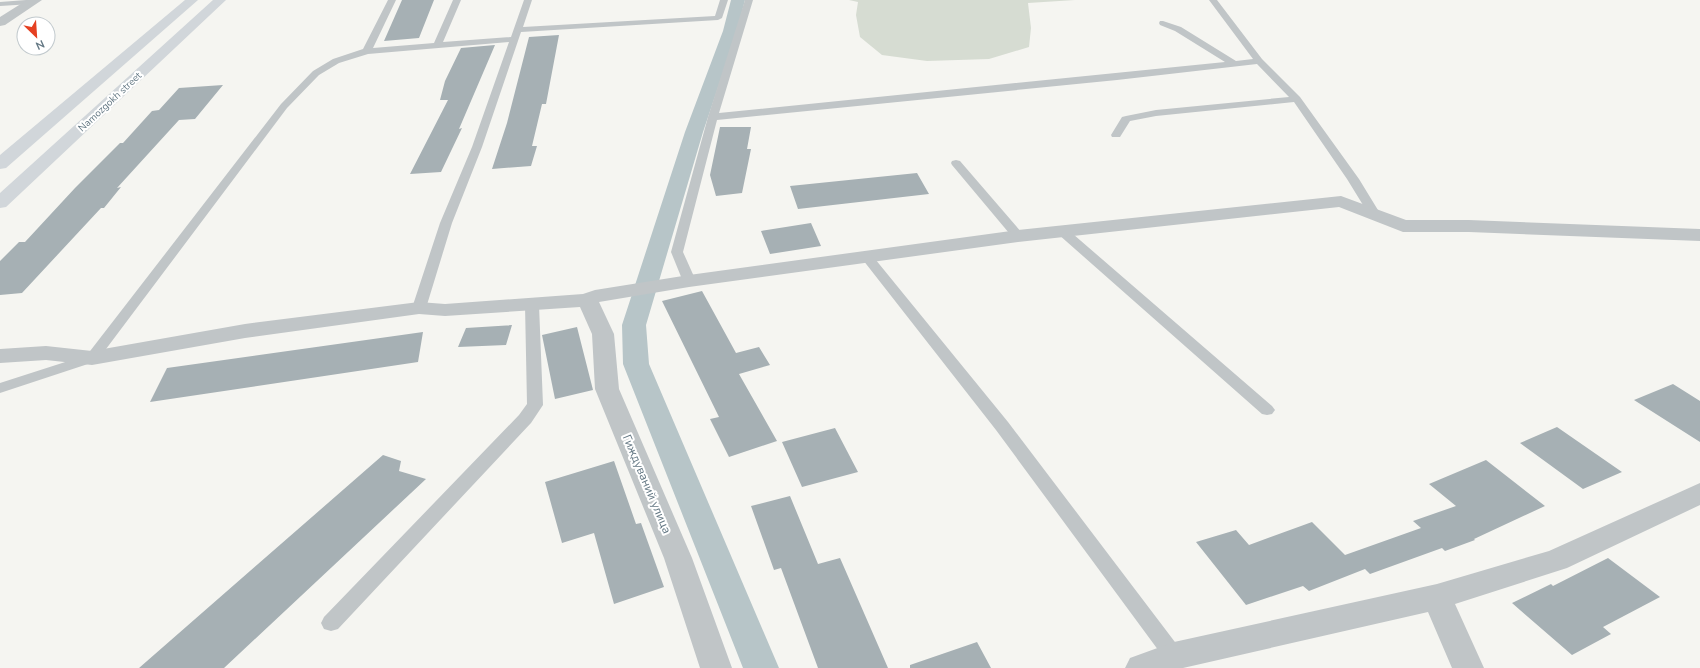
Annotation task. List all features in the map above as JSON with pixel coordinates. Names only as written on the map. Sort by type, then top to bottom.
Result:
[{"type":"main road","name":"Namozgokh street","points":[[0,164],[192,0]]},
{"type":"main road","name":"Namozgokh street","points":[[0,203],[220,0]]},
{"type":"main road","points":[[86,91],[124,89]]},
{"type":"street","points":[[0,22],[34,1]]},
{"type":"street","points":[[0,356],[46,353],[92,358],[245,331],[419,308],[445,310],[532,305],[591,298],[689,281],[1018,236],[1341,201],[1403,226],[1469,226],[1700,235]]},
{"type":"street","name":"Гиждуваний улица","points":[[591,298],[604,334],[607,390],[678,558],[716,668]]},
{"type":"street","points":[[1141,668],[1174,656],[1437,597],[1557,560],[1700,493]]},
{"type":"street","points":[[1437,597],[1468,668]]},
{"type":"lane","points":[[367,51],[392,0]]},
{"type":"lane","points":[[437,46],[457,0]]},
{"type":"lane","points":[[419,308],[446,224],[477,147],[528,0]]},
{"type":"lane","points":[[0,388],[92,358],[284,106],[316,73],[336,61],[367,51],[437,46],[516,34],[718,18],[724,0]]},
{"type":"lane","points":[[689,281],[677,252],[713,117],[749,0]]},
{"type":"lane","points":[[1213,0],[1259,61],[1297,99],[1353,179],[1375,215]]},
{"type":"lane","points":[[0,4],[34,1]]},
{"type":"lane","points":[[1163,23],[1178,29],[1233,63]]},
{"type":"lane","points":[[713,117],[1117,77],[1259,61]]},
{"type":"lane","points":[[1116,135],[1126,119],[1156,113],[1297,99]]},
{"type":"lane","points":[[956,163],[1018,236]]},
{"type":"lane","points":[[1062,231],[1267,410]]},
{"type":"lane","points":[[867,257],[1002,426],[1174,656]]},
{"type":"lane","points":[[331,623],[525,419],[535,406],[532,305]]},
{"type":"shaded area","points":[[849,0],[1075,0],[1028,3],[1031,28],[1029,47],[989,59],[927,61],[882,55],[860,37],[856,15],[858,2]]},
{"type":"building","points":[[402,0],[434,0],[419,38],[384,41]]},
{"type":"building","points":[[559,35],[546,104],[542,104],[532,146],[537,146],[531,166],[492,169],[507,123],[529,37]]},
{"type":"building","points":[[495,45],[459,129],[462,128],[441,172],[410,174],[448,100],[440,100],[445,81],[461,48]]},
{"type":"building","points":[[223,85],[195,119],[179,120],[117,188],[121,187],[104,208],[101,208],[22,293],[0,295],[0,261],[19,242],[25,242],[75,188],[120,143],[123,143],[152,111],[159,110],[179,88]]},
{"type":"building","points":[[720,127],[751,127],[747,149],[751,149],[742,193],[716,196],[710,175]]},
{"type":"building","points":[[917,173],[929,194],[798,209],[790,186]]},
{"type":"building","points":[[811,223],[821,246],[770,254],[761,231]]},
{"type":"building","points":[[702,291],[736,353],[759,347],[770,365],[739,374],[777,441],[729,457],[710,419],[719,417],[662,301]]},
{"type":"building","points":[[512,325],[506,345],[458,347],[466,328]]},
{"type":"building","points":[[577,327],[593,390],[555,399],[542,335]]},
{"type":"building","points":[[423,332],[418,362],[150,402],[167,368]]},
{"type":"building","points":[[1673,384],[1700,401],[1700,442],[1634,400]]},
{"type":"building","points":[[1557,427],[1622,472],[1583,489],[1520,443]]},
{"type":"building","points":[[835,428],[858,472],[802,487],[782,442]]},
{"type":"building","points":[[383,455],[401,461],[399,471],[426,479],[224,668],[139,668]]},
{"type":"building","points":[[1486,460],[1545,506],[1474,539],[1475,540],[1445,551],[1442,548],[1370,574],[1365,569],[1309,591],[1303,586],[1246,605],[1196,542],[1236,530],[1249,545],[1312,522],[1345,555],[1421,528],[1413,521],[1456,506],[1429,484]]},
{"type":"building","points":[[614,461],[636,524],[641,523],[664,587],[614,604],[594,533],[562,543],[545,482]]},
{"type":"building","points":[[790,496],[818,564],[840,558],[888,668],[818,668],[781,568],[774,570],[751,506]]},
{"type":"building","points":[[1608,558],[1660,597],[1603,627],[1611,634],[1572,655],[1512,603],[1551,584],[1553,586]]},
{"type":"building","points":[[977,642],[991,668],[910,668],[910,665]]},
{"type":"waterway","points":[[738,0],[730,31],[694,132],[634,325],[636,364],[644,386],[761,668]]}]
